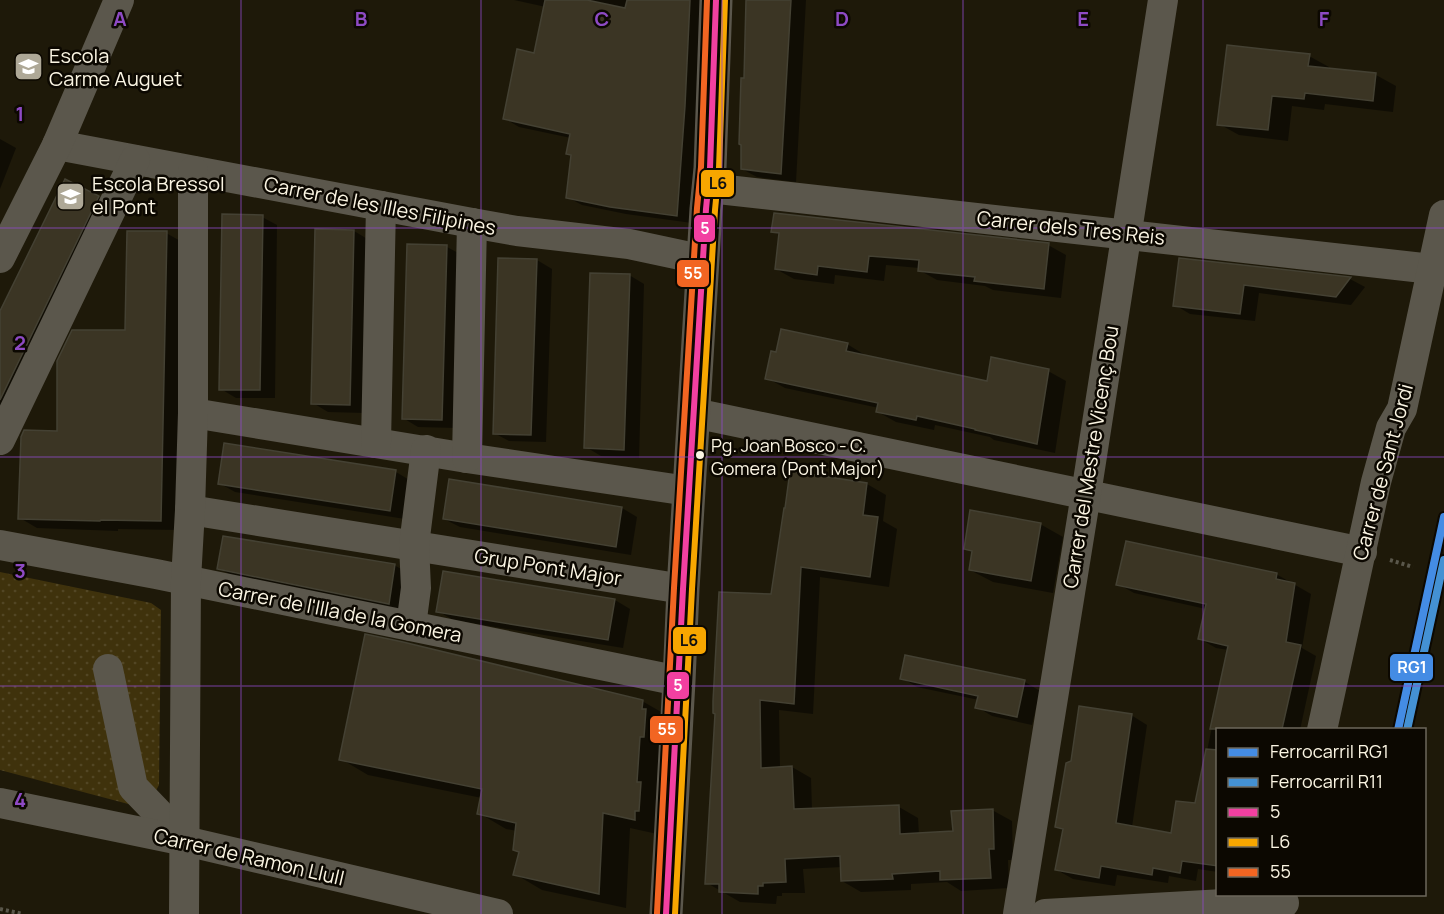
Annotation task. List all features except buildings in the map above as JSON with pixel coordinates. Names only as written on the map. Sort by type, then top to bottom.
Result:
[{"type":"street","points":[[0,258],[57,145],[119,0]]},
{"type":"street","points":[[666,914],[682,589],[709,188],[716,0]]},
{"type":"street","name":"Carrer del Mestre Vicenç Bou","points":[[1018,914],[1163,0]]},
{"type":"street","name":"Carrer de les Illes Filipines","points":[[57,145],[517,231],[629,244],[704,260]]},
{"type":"street","points":[[0,440],[135,160]]},
{"type":"street","points":[[184,914],[186,580],[193,413],[194,171]]},
{"type":"street","name":"Carrer dels Tres Reis","points":[[709,188],[1432,269]]},
{"type":"street","points":[[376,442],[381,206]]},
{"type":"street","name":"Carrer de Sant Jordi","points":[[1322,728],[1376,482],[1391,428],[1402,409],[1444,215]]},
{"type":"street","points":[[467,458],[472,223]]},
{"type":"street","points":[[694,412],[1362,552]]},
{"type":"street","points":[[193,413],[467,458],[688,491]]},
{"type":"street","points":[[411,626],[416,588],[414,545],[426,450]]},
{"type":"street","name":"Grup Pont Major","points":[[190,510],[682,589]]},
{"type":"street","name":"Carrer de l'Illa de la Gomera","points":[[0,544],[679,681]]},
{"type":"street","points":[[108,669],[134,787],[185,841]]},
{"type":"street","name":"Carrer de Ramon Llull","points":[[0,803],[185,841],[498,914]]},
{"type":"street","points":[[1045,914],[1224,903],[1284,904]]},
{"type":"path","points":[[0,909],[23,914]]},
{"type":"shaded area","points":[[0,572],[151,603],[161,610],[159,785],[151,800],[132,805],[0,770]]},
{"type":"rail line","name":"RG1","points":[[1398,728],[1444,517]]},
{"type":"rail line","name":"R11","points":[[1407,728],[1444,560]]},
{"type":"transit line","name":"55","points":[[657,913],[674,588],[701,167],[707,0]]},
{"type":"transit line","name":"5","points":[[666,914],[683,589],[710,168],[716,0]]},
{"type":"transit line","name":"L6","points":[[675,914],[692,589],[719,168],[725,0]]},
{"type":"place","name":"Escola Carme Auguet","points":[[28,67]]},
{"type":"place","name":"Escola Bressol el Pont","points":[[71,196]]},
{"type":"place","name":"Pg. Joan Bosco - C. Gomera (Pont Major)","points":[[700,455]]}]
